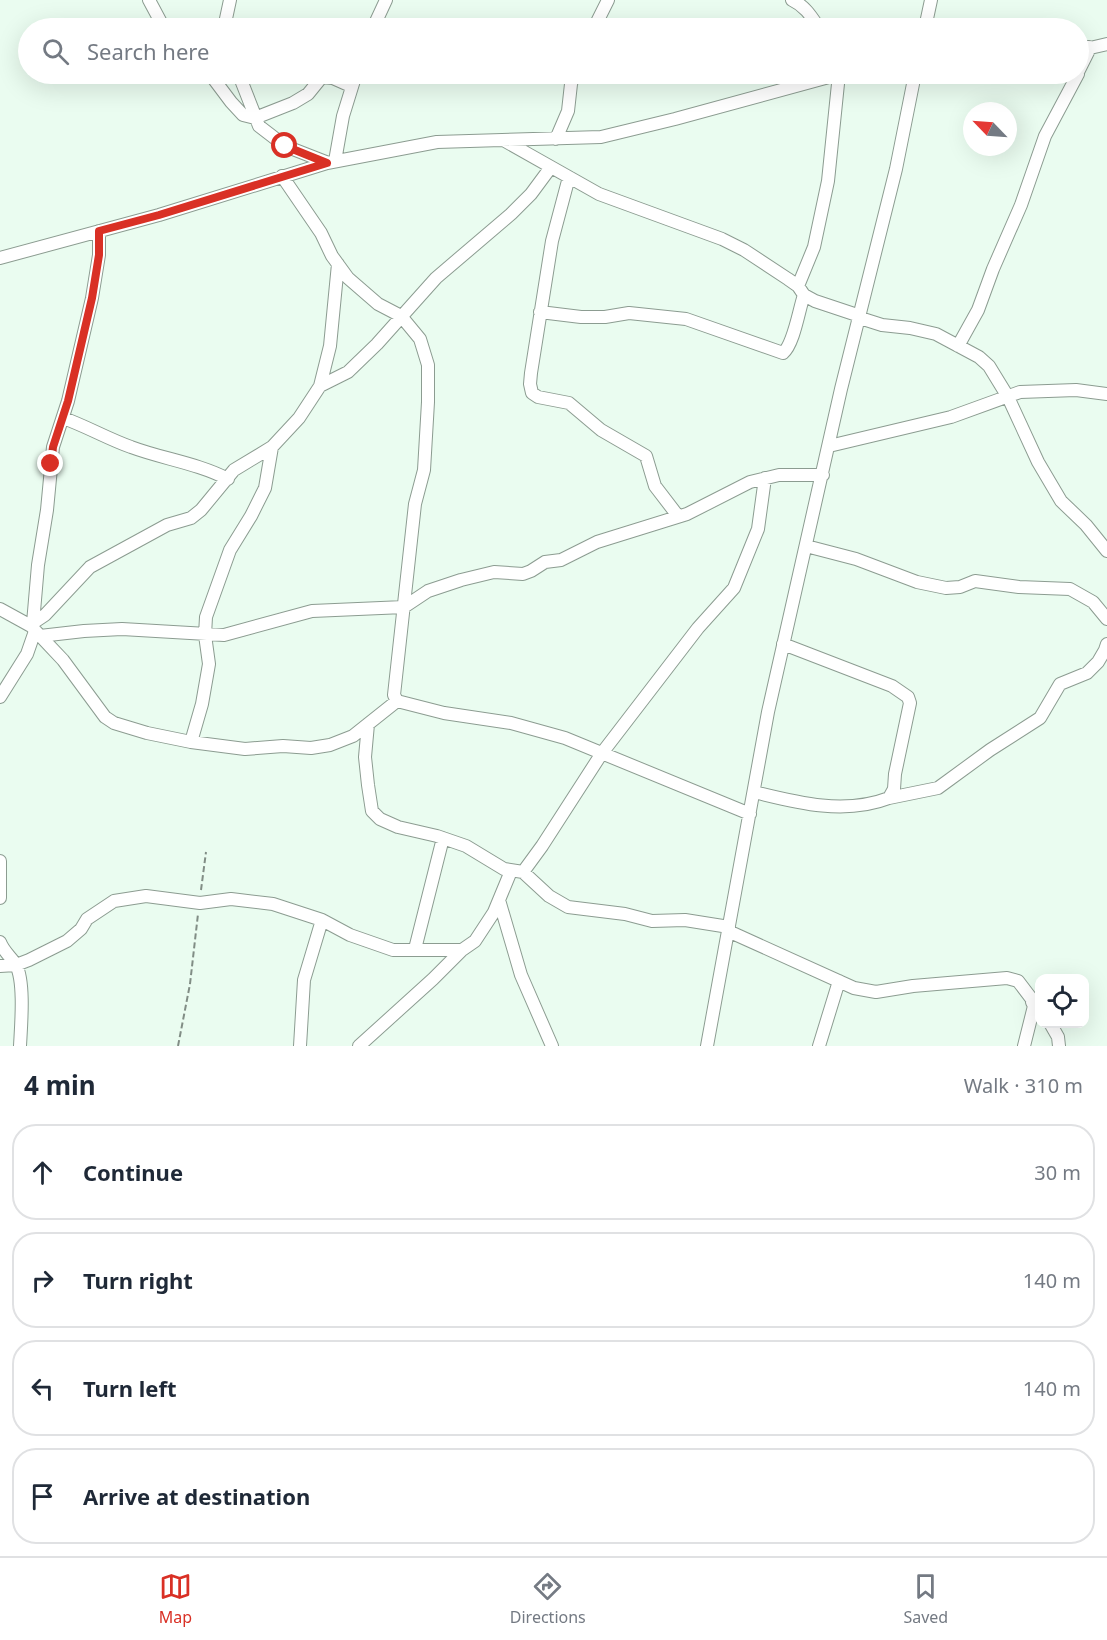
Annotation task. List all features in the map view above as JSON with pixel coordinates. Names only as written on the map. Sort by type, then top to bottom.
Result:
[{"type":"street","points":[[149,0],[159,18]]},
{"type":"street","points":[[226,18],[230,0]]},
{"type":"street","points":[[378,18],[386,0]]},
{"type":"street","points":[[599,18],[608,0]]},
{"type":"street","points":[[927,18],[931,0]]},
{"type":"street","points":[[797,1],[812,18]]},
{"type":"street","points":[[1089,46],[1107,44]]},
{"type":"street","points":[[218,84],[243,115],[255,118],[293,103],[309,94],[316,84]]},
{"type":"street","points":[[243,84],[259,126],[285,146],[331,162]]},
{"type":"street","points":[[331,162],[352,84]]},
{"type":"street","points":[[556,139],[568,111],[570,84]]},
{"type":"street","points":[[0,258],[159,215],[331,162],[437,142],[601,137],[803,84]]},
{"type":"street","points":[[540,312],[581,317],[604,317],[629,313],[686,319],[783,353],[788,349],[792,339],[801,290],[814,247],[828,181],[839,84]]},
{"type":"street","points":[[706,1046],[768,712],[841,389],[896,169],[913,84]]},
{"type":"street","points":[[958,346],[978,310],[1021,205],[1045,136],[1072,84]]},
{"type":"street","points":[[504,141],[600,194],[722,239],[744,250],[815,301],[882,325],[936,334],[989,366],[1008,397],[1038,462],[1061,501],[1086,525],[1107,551]]},
{"type":"street","points":[[320,386],[348,372],[436,278],[531,194],[551,167]]},
{"type":"street","points":[[282,176],[348,278],[367,295],[401,316],[420,339],[428,365],[424,470],[415,504],[396,666],[394,695],[397,701],[444,713],[512,723],[565,738],[750,814]]},
{"type":"street","points":[[569,177],[554,233],[540,312],[530,384],[532,393],[538,397],[569,403],[601,429],[646,456],[655,486],[678,516]]},
{"type":"street","points":[[0,697],[27,654],[35,629],[38,565],[47,510],[53,447],[63,417],[92,298],[99,255],[99,231]]},
{"type":"street","points":[[35,629],[45,615],[90,567],[167,525],[191,518],[207,505],[234,470],[272,447],[299,418],[320,386],[330,346],[338,264]]},
{"type":"street","points":[[829,446],[951,417],[1020,392],[1076,390],[1107,394]]},
{"type":"street","points":[[63,417],[128,447],[189,463],[228,479]]},
{"type":"street","points":[[191,742],[202,704],[209,664],[205,635],[206,617],[230,550],[265,488],[272,447]]},
{"type":"street","points":[[35,629],[84,631],[122,629],[205,635],[233,634],[312,611],[404,607],[439,586],[486,573],[523,574],[545,562],[571,555],[597,542],[678,516],[742,486],[765,478],[779,475],[823,475]]},
{"type":"street","points":[[359,1046],[462,950],[475,941],[517,871],[542,846],[602,753],[698,628],[734,588],[758,529],[765,478]]},
{"type":"street","points":[[806,546],[856,559],[917,582],[946,588],[960,587],[975,581],[1019,587],[1070,589],[1093,602],[1107,620]]},
{"type":"street","points":[[0,609],[35,629],[63,660],[105,717],[114,723],[147,734],[245,749],[283,746],[311,748],[330,745],[353,736],[397,701]]},
{"type":"street","points":[[783,644],[892,686],[908,697],[909,714],[897,762],[894,789],[889,798]]},
{"type":"street","points":[[754,792],[806,805],[846,807],[938,788],[990,750],[1040,718],[1060,684],[1087,673],[1098,662],[1107,644]]},
{"type":"street","points":[[368,724],[365,757],[372,811],[380,819],[466,846],[504,869],[517,871],[549,896],[568,907],[625,914],[652,921],[685,920],[728,929],[854,988],[876,992],[913,986],[1006,978],[1018,981],[1035,1004]]},
{"type":"street","points":[[415,950],[443,838]]},
{"type":"street","points":[[0,861],[0,898]]},
{"type":"street","points":[[0,966],[16,965],[67,941],[87,919],[114,902],[146,896],[200,903],[231,899],[250,900],[273,904],[322,920],[350,935],[393,950],[462,950]]},
{"type":"street","points":[[499,900],[521,975],[552,1046]]},
{"type":"street","points":[[300,1046],[304,980],[322,920]]},
{"type":"street","points":[[0,942],[16,965],[22,993],[20,1046]]},
{"type":"street","points":[[819,1046],[839,981]]},
{"type":"street","points":[[1024,1046],[1035,1006]]},
{"type":"street","points":[[1053,1028],[1058,1037],[1059,1046]]},
{"type":"path","points":[[178,1046],[190,984],[206,852]]},
{"type":"route","points":[[51,464],[53,447],[68,401],[92,298],[99,255],[99,231],[159,215],[327,163],[285,146]]}]
